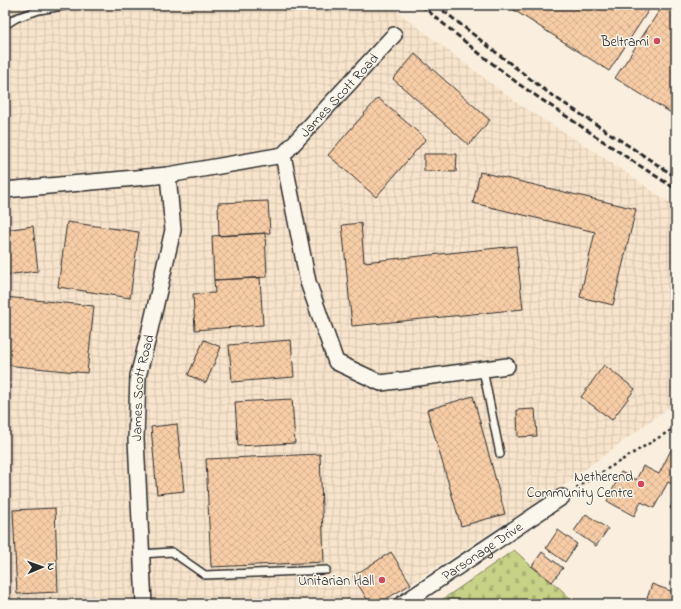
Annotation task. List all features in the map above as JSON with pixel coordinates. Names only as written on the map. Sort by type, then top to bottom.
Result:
[{"type":"street","name":"James Scott Road","points":[[283,155],[394,35]]},
{"type":"street","points":[[5,190],[168,175],[283,155],[308,282],[336,362],[381,383],[507,366]]},
{"type":"street","name":"James Scott Road","points":[[144,604],[136,439],[138,376],[173,230],[168,175]]},
{"type":"street","name":"Parsonage Drive","points":[[402,604],[562,497]]},
{"type":"lane","points":[[5,25],[16,18],[39,10],[69,5]]},
{"type":"lane","points":[[483,370],[500,454]]},
{"type":"lane","points":[[141,554],[172,552],[205,575],[326,570]]},
{"type":"path","points":[[562,497],[676,427]]},
{"type":"shaded area","points":[[5,5],[389,5],[517,103],[597,153],[676,207],[675,403],[560,488],[379,604],[267,604],[254,600],[204,604],[5,604]]},
{"type":"green space","points":[[514,550],[532,567],[560,588],[574,604],[436,604]]},
{"type":"building","points":[[506,5],[652,5],[609,71]]},
{"type":"building","name":"Beltrami","points":[[663,5],[676,5],[676,116],[615,78]]},
{"type":"building","points":[[415,54],[490,120],[469,145],[393,79]]},
{"type":"building","points":[[378,98],[426,139],[376,197],[328,155]]},
{"type":"building","points":[[424,154],[457,154],[456,172],[424,171]]},
{"type":"building","points":[[480,172],[636,209],[613,305],[580,297],[595,232],[473,203]]},
{"type":"building","points":[[268,201],[270,233],[219,236],[218,203]]},
{"type":"building","points":[[67,222],[139,232],[130,298],[58,287]]},
{"type":"building","points":[[361,223],[364,262],[516,246],[523,309],[352,326],[342,225]]},
{"type":"building","points":[[33,226],[38,271],[5,275],[5,230]]},
{"type":"building","points":[[265,233],[267,277],[214,280],[212,236]]},
{"type":"building","points":[[260,278],[263,325],[195,330],[193,294],[215,293],[214,280]]},
{"type":"building","points":[[5,297],[94,306],[87,373],[5,365]]},
{"type":"building","points":[[204,340],[221,347],[206,383],[188,375]]},
{"type":"building","points":[[291,340],[294,377],[232,382],[229,345]]},
{"type":"building","points":[[604,365],[635,389],[612,420],[581,397]]},
{"type":"building","points":[[473,396],[505,514],[461,526],[427,410]]},
{"type":"building","points":[[292,399],[295,443],[238,446],[235,402]]},
{"type":"building","points":[[535,409],[537,436],[518,437],[517,410]]},
{"type":"building","points":[[177,424],[184,491],[157,494],[151,427]]},
{"type":"building","name":"Netherend Community Centre","points":[[671,450],[676,452],[676,486],[668,482],[654,508],[641,502],[634,516],[607,501],[621,472],[636,480],[643,466],[659,474]]},
{"type":"building","points":[[320,454],[324,562],[211,567],[206,459]]},
{"type":"building","name":"Netherend Community Centre","points":[[676,496],[676,512],[670,508]]},
{"type":"building","points":[[55,508],[58,592],[17,594],[13,510]]},
{"type":"building","points":[[586,514],[608,529],[596,546],[574,531]]},
{"type":"building","points":[[558,530],[577,544],[565,562],[546,548]]},
{"type":"building","name":"Unitarian Hall","points":[[391,552],[411,584],[378,604],[370,604],[353,576]]},
{"type":"building","points":[[542,552],[563,568],[552,582],[532,566]]},
{"type":"building","points":[[652,584],[676,593],[673,604],[645,604]]},
{"type":"railway","points":[[421,5],[520,85],[676,189]]},
{"type":"railway","points":[[436,5],[550,94],[676,177]]},
{"type":"place","name":"Beltrami","points":[[657,41]]},
{"type":"place","name":"Netherend Community Centre","points":[[641,484]]},
{"type":"place","name":"Unitarian Hall","points":[[382,580]]}]
